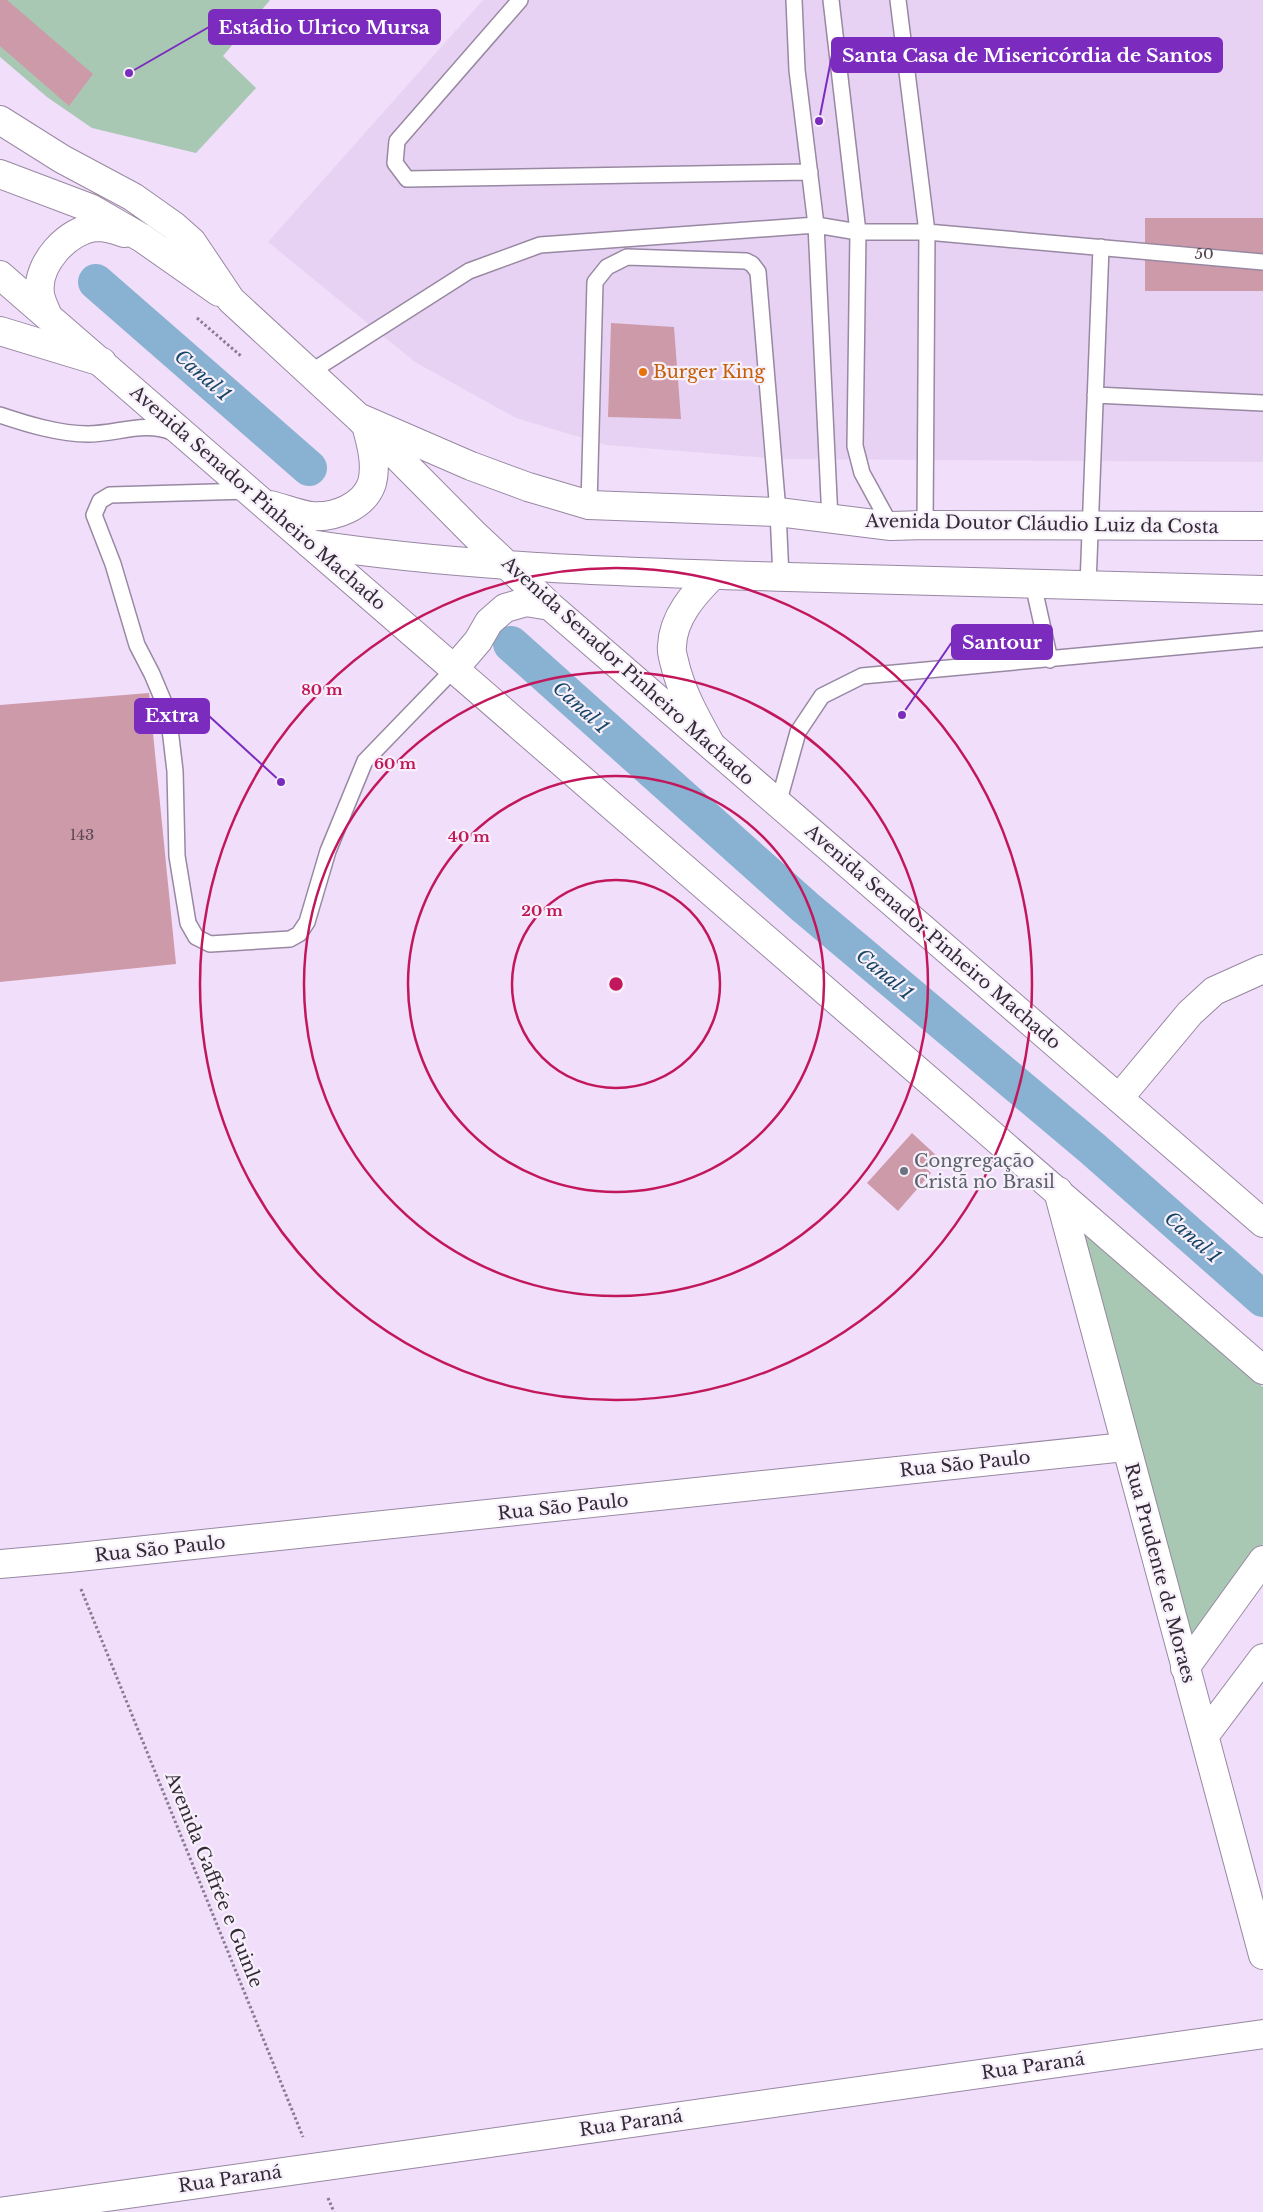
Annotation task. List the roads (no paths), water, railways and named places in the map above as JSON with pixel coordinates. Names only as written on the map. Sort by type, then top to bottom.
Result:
[{"type":"main road","name":"Avenida Senador Pinheiro Machado","points":[[0,120],[62,159],[133,197],[174,226],[192,242],[231,300],[362,421],[475,535],[550,606],[1263,1223]]},
{"type":"main road","points":[[0,174],[90,208],[142,238],[231,300]]},
{"type":"main road","points":[[48,316],[40,294],[44,269],[53,252],[74,234],[97,227],[112,229],[142,238]]},
{"type":"main road","name":"Avenida Senador Pinheiro Machado","points":[[0,275],[1263,1370]]},
{"type":"main road","points":[[0,331],[102,362]]},
{"type":"main road","points":[[256,497],[311,516],[328,516],[345,511],[362,499],[372,483],[373,452],[362,421]]},
{"type":"main road","name":"Avenida Doutor Cláudio Luiz da Costa","points":[[362,421],[528,487],[589,505],[778,512],[890,526],[1263,526]]},
{"type":"main road","points":[[310,544],[372,554],[508,565],[713,575],[1263,590]]},
{"type":"main road","points":[[711,746],[689,706],[678,679],[671,647],[678,622],[693,595],[713,575]]},
{"type":"main road","points":[[454,669],[478,641],[490,622],[505,608],[526,602],[550,606]]},
{"type":"main road","points":[[1119,1098],[1190,1012],[1214,991],[1263,969]]},
{"type":"main road","name":"Rua Prudente de Moraes","points":[[1058,1191],[1125,1448],[1205,1734],[1263,1955]]},
{"type":"main road","name":"Rua São Paulo","points":[[0,1564],[1125,1448]]},
{"type":"main road","points":[[1185,1668],[1263,1560]]},
{"type":"main road","points":[[1205,1734],[1263,1658]]},
{"type":"main road","name":"Rua Paraná","points":[[0,2212],[153,2201],[316,2167],[1263,2034]]},
{"type":"lane","points":[[520,0],[397,142],[394,164],[407,179],[810,172]]},
{"type":"lane","points":[[794,0],[797,70],[816,225],[830,520]]},
{"type":"lane","points":[[831,0],[858,232],[855,446],[862,473],[890,526]]},
{"type":"lane","points":[[898,0],[927,232],[925,525]]},
{"type":"lane","points":[[310,373],[469,271],[540,246],[816,225],[858,232],[927,232],[1263,262]]},
{"type":"lane","points":[[1088,585],[1101,248]]},
{"type":"lane","points":[[589,505],[594,282],[607,266],[626,258],[746,260],[758,272],[778,512],[781,577]]},
{"type":"lane","points":[[1095,395],[1263,403]]},
{"type":"lane","points":[[0,415],[58,430],[85,434],[106,434],[140,427],[159,427],[191,439]]},
{"type":"lane","points":[[256,497],[128,494],[110,496],[100,501],[94,515],[113,564],[137,645],[168,712],[175,771],[177,856],[188,923],[196,937],[210,944],[290,939],[299,934],[308,922],[328,851],[365,761],[454,669]]},
{"type":"lane","points":[[1033,584],[1050,660]]},
{"type":"lane","points":[[778,804],[798,732],[822,696],[862,676],[1263,639]]},
{"type":"waterway","name":"Canal 1","points":[[96,282],[309,468]]},
{"type":"waterway","name":"Canal 1","points":[[511,644],[805,907],[1093,1149],[1263,1299]]},
{"type":"place","name":"Estádio Ulrico Mursa","points":[[129,73]]},
{"type":"place","name":"Santa Casa de Misericórdia de Santos","points":[[819,121]]},
{"type":"place","name":"Burger King","points":[[643,372]]},
{"type":"place","name":"Santour","points":[[902,715]]},
{"type":"place","name":"Extra","points":[[281,782]]},
{"type":"place","name":"Congregação Cristã no Brasil","points":[[904,1171]]}]
